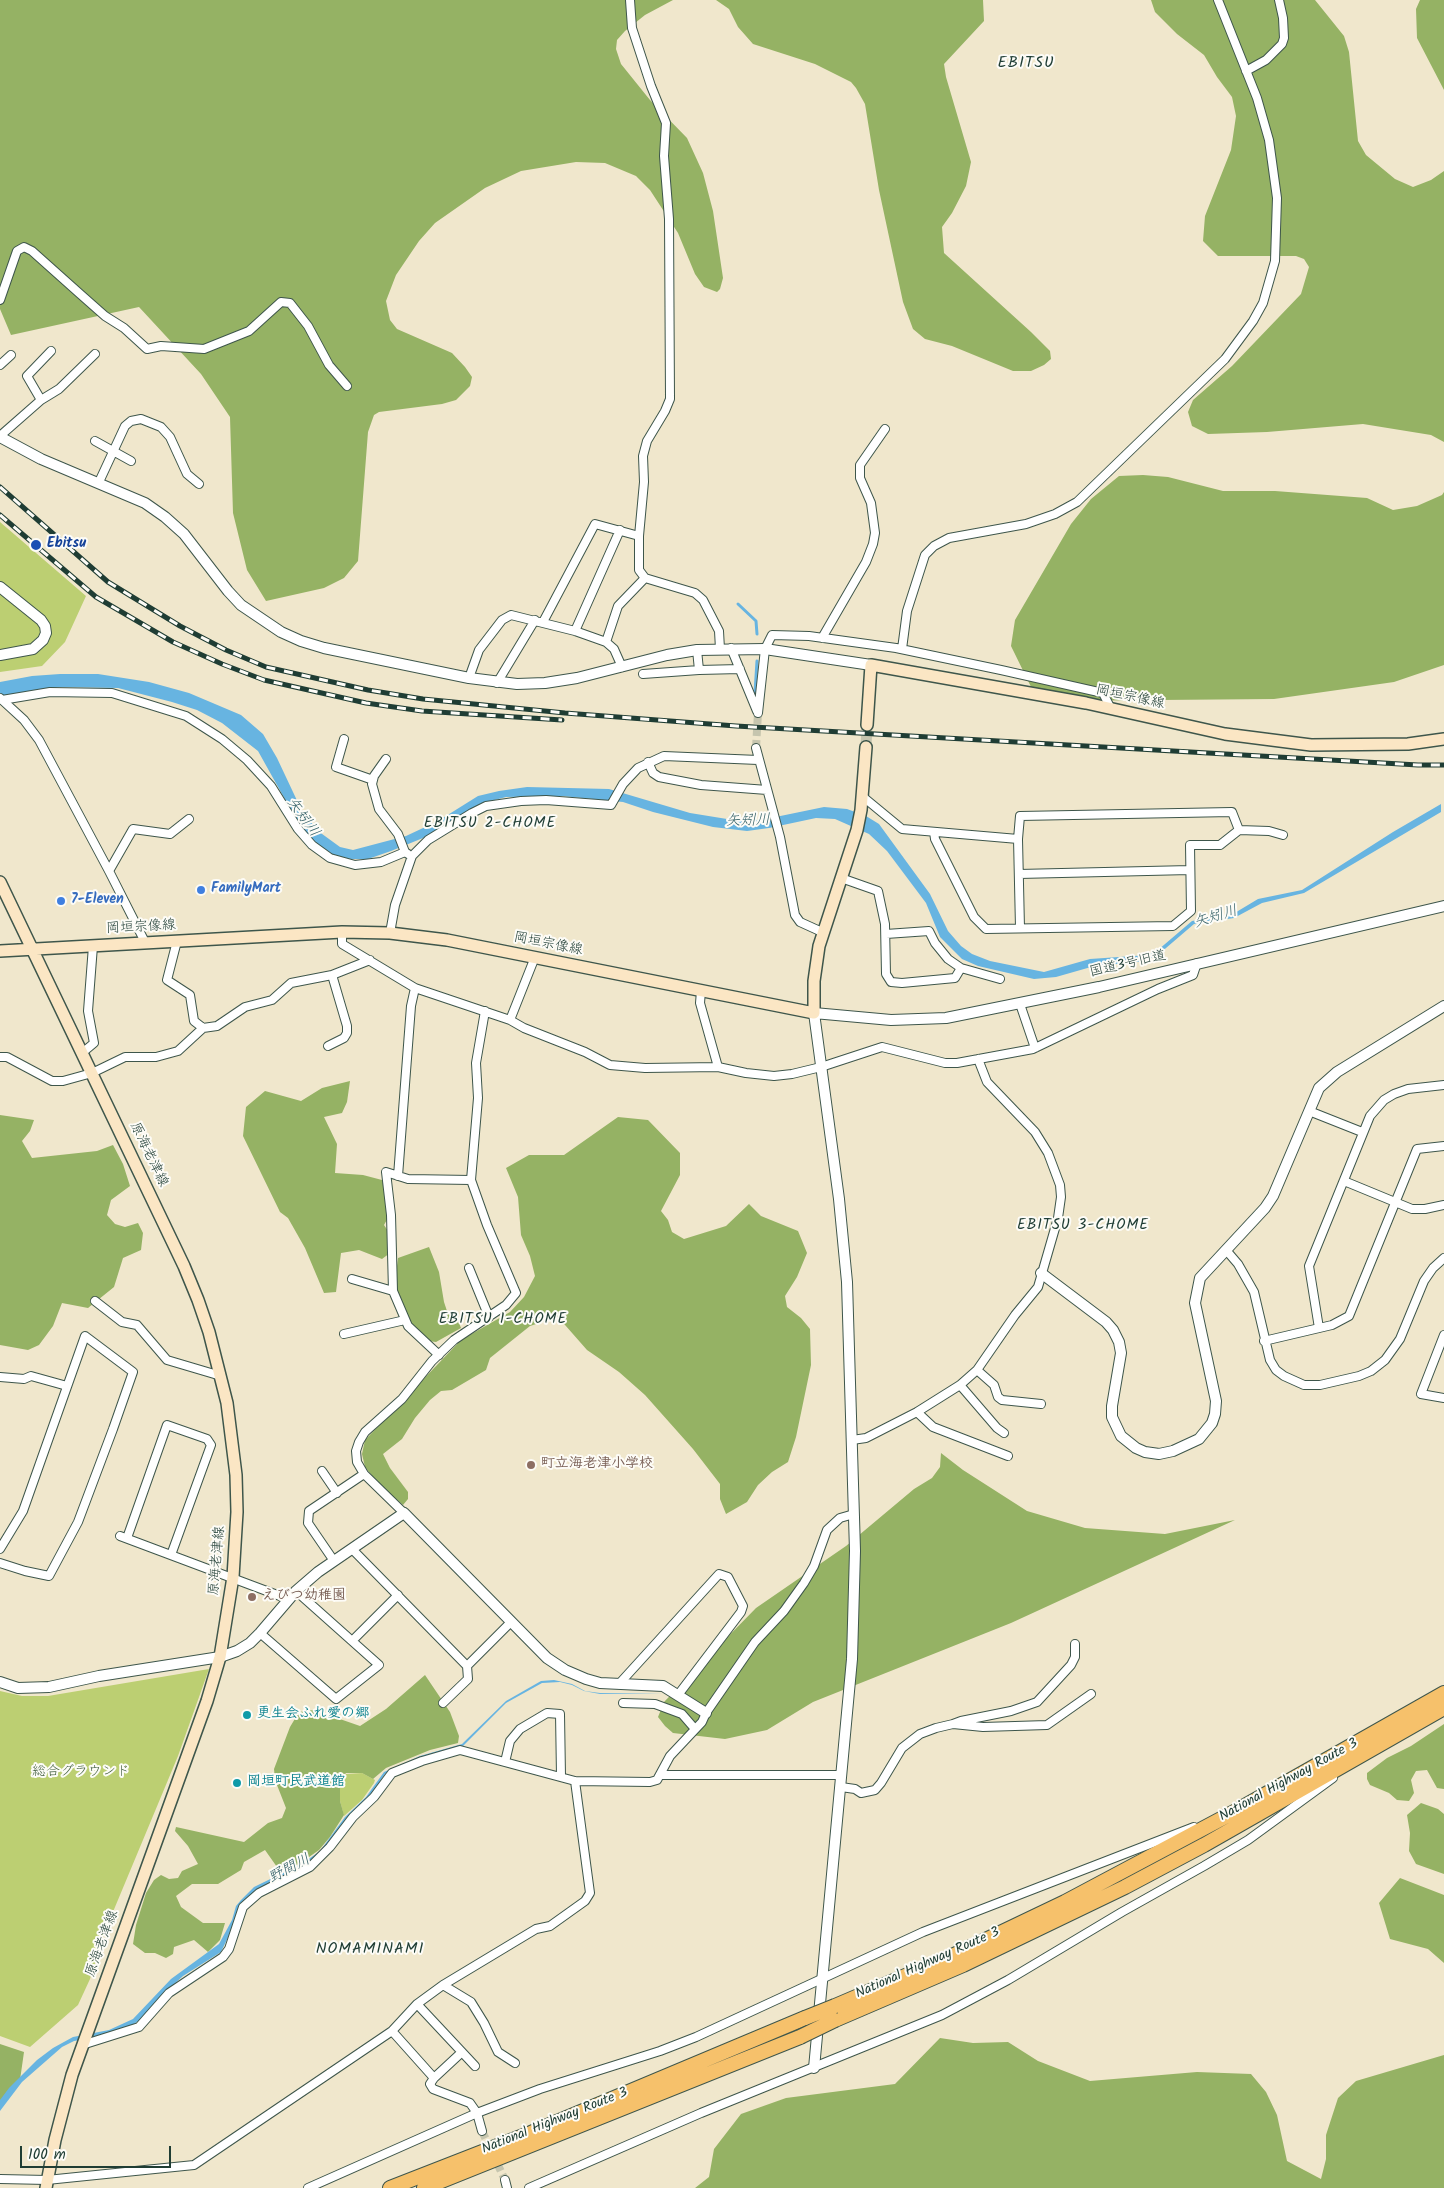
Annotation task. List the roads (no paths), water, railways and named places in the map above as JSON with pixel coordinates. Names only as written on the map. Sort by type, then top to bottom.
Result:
[{"type":"highway","name":"National Highway Route 3","points":[[390,2188],[531,2133],[952,1956],[1065,1902],[1236,1812],[1444,1692]]},
{"type":"highway","name":"National Highway Route 3","points":[[424,2188],[800,2037],[835,2020],[963,1966],[1125,1887],[1204,1845],[1444,1708]]},
{"type":"main road","name":"岡垣宗像線","points":[[871,664],[1111,709],[1225,734],[1311,745],[1408,744],[1444,740]]},
{"type":"main road","points":[[868,725],[871,664]]},
{"type":"main road","points":[[814,1013],[814,981],[822,932],[857,830],[861,810],[866,747]]},
{"type":"main road","name":"原海老津線","points":[[0,882],[184,1266],[204,1316],[221,1376],[230,1422],[236,1475],[237,1512],[233,1577],[220,1658],[207,1701],[82,2045],[64,2101],[47,2184]]},
{"type":"main road","name":"岡垣宗像線","points":[[0,951],[342,932],[390,933],[447,940],[814,1013]]},
{"type":"street","points":[[630,0],[632,28],[651,86],[666,122],[664,156],[669,219],[670,399],[665,412],[647,440],[643,456],[644,482],[639,536],[640,570],[644,578],[696,593],[707,607],[726,648],[740,669],[758,713],[764,650],[772,635],[822,638],[902,649],[1104,693],[1111,709]]},
{"type":"street","points":[[902,649],[907,611],[925,555],[934,546],[949,538],[1026,524],[1055,514],[1077,502],[1225,359],[1254,321],[1263,303],[1274,261],[1277,198],[1269,140],[1257,98],[1218,0]]},
{"type":"street","points":[[1246,70],[1266,60],[1282,44],[1284,38],[1283,18],[1279,0]]},
{"type":"street","points":[[0,300],[17,252],[24,247],[32,251],[105,316],[124,328],[147,349],[161,346],[204,349],[249,331],[280,302],[290,303],[308,326],[329,365],[347,386]]},
{"type":"street","points":[[40,400],[27,376],[51,351]]},
{"type":"street","points":[[95,354],[58,389],[40,400],[0,436],[41,459],[145,503],[184,534],[228,591],[260,620],[301,642],[498,683],[545,683],[578,678],[696,650],[726,648],[764,650],[871,664]]},
{"type":"street","points":[[0,365],[11,355]]},
{"type":"street","points":[[99,482],[125,426],[131,421],[141,419],[161,426],[170,437],[187,474],[199,484]]},
{"type":"street","points":[[822,638],[866,562],[873,544],[875,533],[872,502],[860,478],[860,465],[885,429]]},
{"type":"street","points":[[95,441],[131,462]]},
{"type":"street","points":[[498,683],[539,621],[595,524],[639,536]]},
{"type":"street","points":[[575,631],[620,530]]},
{"type":"street","points":[[606,642],[618,606],[644,578]]},
{"type":"street","points":[[0,587],[41,620],[45,626],[46,633],[43,640],[34,649],[0,655]]},
{"type":"street","points":[[469,678],[479,650],[502,620],[511,616],[539,621],[606,642],[614,649],[622,667]]},
{"type":"street","points":[[696,650],[699,670]]},
{"type":"street","points":[[643,674],[740,669]]},
{"type":"street","points":[[1,699],[50,692],[112,693],[186,716],[222,738],[247,760],[270,786],[298,829],[312,845],[330,858],[355,865],[381,862],[408,854],[486,806],[546,800],[611,805],[623,784],[638,768],[664,756],[680,755],[758,760]]},
{"type":"street","points":[[1,699],[24,720],[38,740],[145,942]]},
{"type":"street","points":[[344,739],[336,767],[373,780]]},
{"type":"street","points":[[756,748],[780,837],[795,915],[800,922],[822,932]]},
{"type":"street","points":[[386,759],[372,784],[379,809],[398,834],[408,854],[390,933]]},
{"type":"street","points":[[648,762],[653,773],[659,777],[701,785],[767,790]]},
{"type":"street","points":[[862,796],[902,828],[1018,839]]},
{"type":"street","points":[[1020,928],[1018,874],[1020,816],[1232,812],[1239,830]]},
{"type":"street","points":[[109,872],[133,829],[170,834],[189,819]]},
{"type":"street","points":[[934,832],[935,839],[974,917],[986,929],[1173,926],[1191,911],[1190,845],[1220,846],[1239,830],[1269,831],[1283,835]]},
{"type":"street","points":[[1018,874],[1190,870]]},
{"type":"street","points":[[840,878],[878,892],[886,934],[886,974],[891,982],[902,984],[955,978],[961,968]]},
{"type":"street","name":"国道3号旧道","points":[[814,1013],[864,1018],[919,1020],[946,1018],[1020,1004],[1444,906]]},
{"type":"street","points":[[342,932],[342,944],[415,988],[510,1020],[524,1028],[577,1048],[610,1066],[645,1068],[718,1067],[774,1076],[821,1067],[882,1047],[945,1063],[1035,1048],[1158,989],[1193,975],[1197,963]]},
{"type":"street","points":[[886,934],[929,932],[934,943],[948,959],[961,968],[1000,979]]},
{"type":"street","points":[[177,941],[167,980],[190,995],[194,1020],[203,1028]]},
{"type":"street","points":[[82,1053],[94,1043],[88,1011],[93,946]]},
{"type":"street","points":[[510,1020],[535,957]]},
{"type":"street","points":[[0,1057],[6,1057],[52,1082],[92,1073],[125,1057],[156,1057],[178,1051],[203,1028],[217,1026],[245,1007],[272,1000],[291,983],[332,975],[370,960]]},
{"type":"street","points":[[328,1046],[344,1038],[347,1034],[346,1021],[332,975]]},
{"type":"street","points":[[398,1176],[411,1006],[415,988]]},
{"type":"street","points":[[702,990],[700,1003],[718,1067]]},
{"type":"street","points":[[1020,1004],[1035,1048]]},
{"type":"street","points":[[1041,1273],[1106,1322],[1113,1330],[1119,1342],[1121,1353],[1112,1406],[1112,1418],[1116,1429],[1128,1443],[1146,1452],[1159,1454],[1173,1451],[1199,1439],[1208,1430],[1215,1414],[1216,1401],[1195,1303],[1196,1290],[1200,1278],[1265,1208],[1273,1196],[1319,1088],[1328,1079],[1444,1006]]},
{"type":"street","points":[[485,1011],[476,1063],[478,1098],[471,1180],[490,1232],[516,1293],[506,1305],[454,1340],[438,1355],[402,1399],[365,1432],[356,1451],[357,1462],[364,1474],[547,1658],[565,1670],[586,1680],[662,1686],[706,1713]]},
{"type":"street","points":[[814,1013],[839,1199],[847,1282],[854,1514],[852,1659],[824,1977],[814,2068]]},
{"type":"street","points":[[852,1440],[866,1438],[917,1412],[960,1385],[977,1370],[1015,1315],[1031,1298],[1038,1287],[1058,1218],[1061,1197],[1060,1185],[1048,1154],[1035,1132],[987,1082],[978,1059]]},
{"type":"street","points":[[1319,1328],[1309,1266],[1362,1132],[1376,1108],[1394,1094],[1408,1089],[1444,1085]]},
{"type":"street","points":[[1309,1111],[1362,1132]]},
{"type":"street","points":[[1264,1341],[1332,1325],[1349,1316],[1417,1149],[1444,1146]]},
{"type":"street","points":[[438,1355],[408,1326],[393,1291],[391,1215],[386,1172],[408,1179],[471,1180]]},
{"type":"street","points":[[1344,1181],[1412,1209],[1425,1209],[1444,1204]]},
{"type":"street","points":[[1226,1250],[1249,1280],[1254,1292],[1270,1360],[1276,1370],[1294,1382],[1304,1385],[1346,1380],[1371,1371],[1394,1350],[1424,1282],[1433,1268],[1444,1258]]},
{"type":"street","points":[[469,1268],[489,1317]]},
{"type":"street","points":[[352,1279],[393,1291]]},
{"type":"street","points":[[96,1301],[122,1322],[136,1325],[166,1360],[221,1376]]},
{"type":"street","points":[[344,1334],[405,1320]]},
{"type":"street","points":[[1444,1335],[1421,1394],[1444,1398]]},
{"type":"street","points":[[0,1549],[23,1511],[85,1336],[133,1372],[78,1522],[49,1576],[0,1563]]},
{"type":"street","points":[[977,1370],[994,1385],[998,1397],[1002,1400],[1041,1404]]},
{"type":"street","points":[[0,1377],[24,1378],[31,1376],[67,1386]]},
{"type":"street","points":[[960,1385],[997,1428],[1004,1433]]},
{"type":"street","points":[[917,1412],[933,1427],[1008,1456]]},
{"type":"street","points":[[171,1555],[212,1445],[207,1439],[167,1425],[123,1537],[288,1599]]},
{"type":"street","points":[[322,1471],[337,1493]]},
{"type":"street","points":[[334,1562],[308,1523],[309,1511],[364,1474]]},
{"type":"street","points":[[0,1682],[18,1688],[49,1687],[99,1676],[220,1658],[237,1651],[250,1643],[260,1633],[296,1591],[404,1513]]},
{"type":"street","points":[[82,2045],[139,2027],[169,1992],[224,1958],[244,1907],[260,1893],[310,1867],[330,1847],[353,1817],[374,1797],[392,1774],[422,1761],[460,1750],[575,1781],[650,1782],[657,1780],[670,1756],[695,1730],[755,1642],[784,1611],[804,1583],[814,1566],[827,1530],[840,1518],[854,1514]]},
{"type":"street","points":[[352,1549],[467,1666],[468,1679],[443,1703]]},
{"type":"street","points":[[618,1684],[719,1574],[728,1577],[743,1606],[741,1612],[678,1695]]},
{"type":"street","points":[[260,1633],[336,1699],[379,1665],[296,1591]]},
{"type":"street","points":[[352,1641],[398,1595]]},
{"type":"street","points":[[467,1666],[510,1622]]},
{"type":"street","points":[[841,1787],[855,1789],[861,1793],[875,1790],[882,1783],[902,1748],[910,1740],[936,1728],[961,1720],[1012,1711],[1038,1702],[1072,1665],[1076,1644]]},
{"type":"street","points":[[953,1724],[983,1727],[1047,1726],[1091,1694]]},
{"type":"street","points":[[624,1703],[655,1704],[673,1710],[682,1714],[695,1730]]},
{"type":"street","points":[[505,1762],[510,1740],[520,1729],[547,1713],[560,1714],[561,1776]]},
{"type":"street","points":[[530,2188],[701,2113],[942,2015],[1008,1980],[1248,1840],[1385,1741]]},
{"type":"street","points":[[661,1775],[842,1775]]},
{"type":"street","points":[[0,2178],[47,2184],[194,2165],[392,2030],[417,2004],[443,1985],[536,1929],[550,1926],[588,1898],[590,1893],[575,1781]]},
{"type":"street","points":[[308,2188],[477,2113],[540,2089],[660,2051],[696,2037],[923,1932],[1236,1812]]},
{"type":"street","points":[[443,1985],[471,2002],[498,2052],[515,2063]]},
{"type":"street","points":[[417,2004],[475,2066]]},
{"type":"street","points":[[392,2030],[409,2048],[413,2057],[434,2078]]},
{"type":"street","points":[[462,2052],[430,2084],[433,2089],[470,2103],[477,2113],[482,2131]]},
{"type":"water","name":"矢矧川","points":[[98,674],[149,682],[189,693],[241,715],[263,734],[277,758],[301,809],[318,831],[340,847],[353,850],[406,836],[438,821],[478,796],[527,787],[609,789],[690,813],[727,819],[761,820],[824,807],[847,809],[866,816],[879,824],[930,894],[948,931],[961,946],[972,954],[990,961],[1044,972],[1090,959],[1148,955],[1158,950],[1192,921],[1233,914],[1258,899],[1302,890],[1441,804],[1441,812],[1304,893],[1262,903],[1234,918],[1194,924],[1159,954],[1147,960],[1098,965],[1056,977],[1034,979],[978,966],[962,959],[940,937],[926,903],[887,851],[869,834],[835,819],[816,818],[747,831],[713,827],[653,812],[623,802],[562,796],[506,797],[480,804],[423,838],[391,851],[368,859],[351,859],[333,855],[314,842],[297,821],[258,751],[222,723],[197,710],[118,688],[58,687],[0,696],[0,682],[32,676]]},
{"type":"water","name":"野間川","points":[[554,1680],[572,1684],[585,1691],[600,1693],[664,1694],[600,1694],[584,1691],[560,1682],[542,1683],[506,1703],[463,1746],[385,1774],[370,1796],[349,1817],[339,1832],[311,1862],[258,1889],[246,1900],[221,1952],[183,1976],[160,1997],[141,2019],[131,2026],[101,2037],[74,2041],[62,2047],[22,2082],[0,2111],[0,2100],[9,2088],[37,2060],[73,2037],[109,2030],[133,2019],[171,1979],[219,1944],[232,1920],[236,1906],[241,1900],[254,1887],[303,1863],[320,1851],[345,1817],[366,1797],[384,1772],[420,1756],[462,1744],[506,1701],[541,1681]]},
{"type":"waterway","points":[[738,604],[756,621],[757,634]]},
{"type":"waterway","points":[[755,693],[757,661]]},
{"type":"tunnel","points":[[756,748],[758,713]]},
{"type":"tunnel","points":[[866,747],[867,725]]},
{"type":"tunnel","points":[[482,2131],[505,2180]]},
{"type":"railway","points":[[0,487],[108,582],[180,626],[226,650],[266,667],[368,690],[423,699],[565,713],[736,726],[1444,765]]},
{"type":"railway","points":[[0,515],[96,597],[173,642],[264,680],[366,703],[422,711],[562,720]]},
{"type":"place","name":"Ebitsu","points":[[36,545]]},
{"type":"place","name":"FamilyMart","points":[[201,890]]},
{"type":"place","name":"7-Eleven","points":[[61,901]]},
{"type":"place","name":"町立海老津小学校","points":[[531,1465]]},
{"type":"place","name":"えびつ幼稚園","points":[[252,1597]]},
{"type":"place","name":"更生会ふれ愛の郷","points":[[247,1715]]},
{"type":"place","name":"岡垣町民武道館","points":[[237,1783]]},
{"type":"district","name":"EBITSU","points":[[1026,64]]},
{"type":"district","name":"EBITSU 2-CHOME","points":[[490,824]]},
{"type":"district","name":"EBITSU 3-CHOME","points":[[1083,1226]]},
{"type":"district","name":"EBITSU 1-CHOME","points":[[503,1320]]},
{"type":"district","name":"NOMAMINAMI","points":[[370,1950]]},
{"type":"park label","name":"総合グラウンド","points":[[81,1773]]}]
